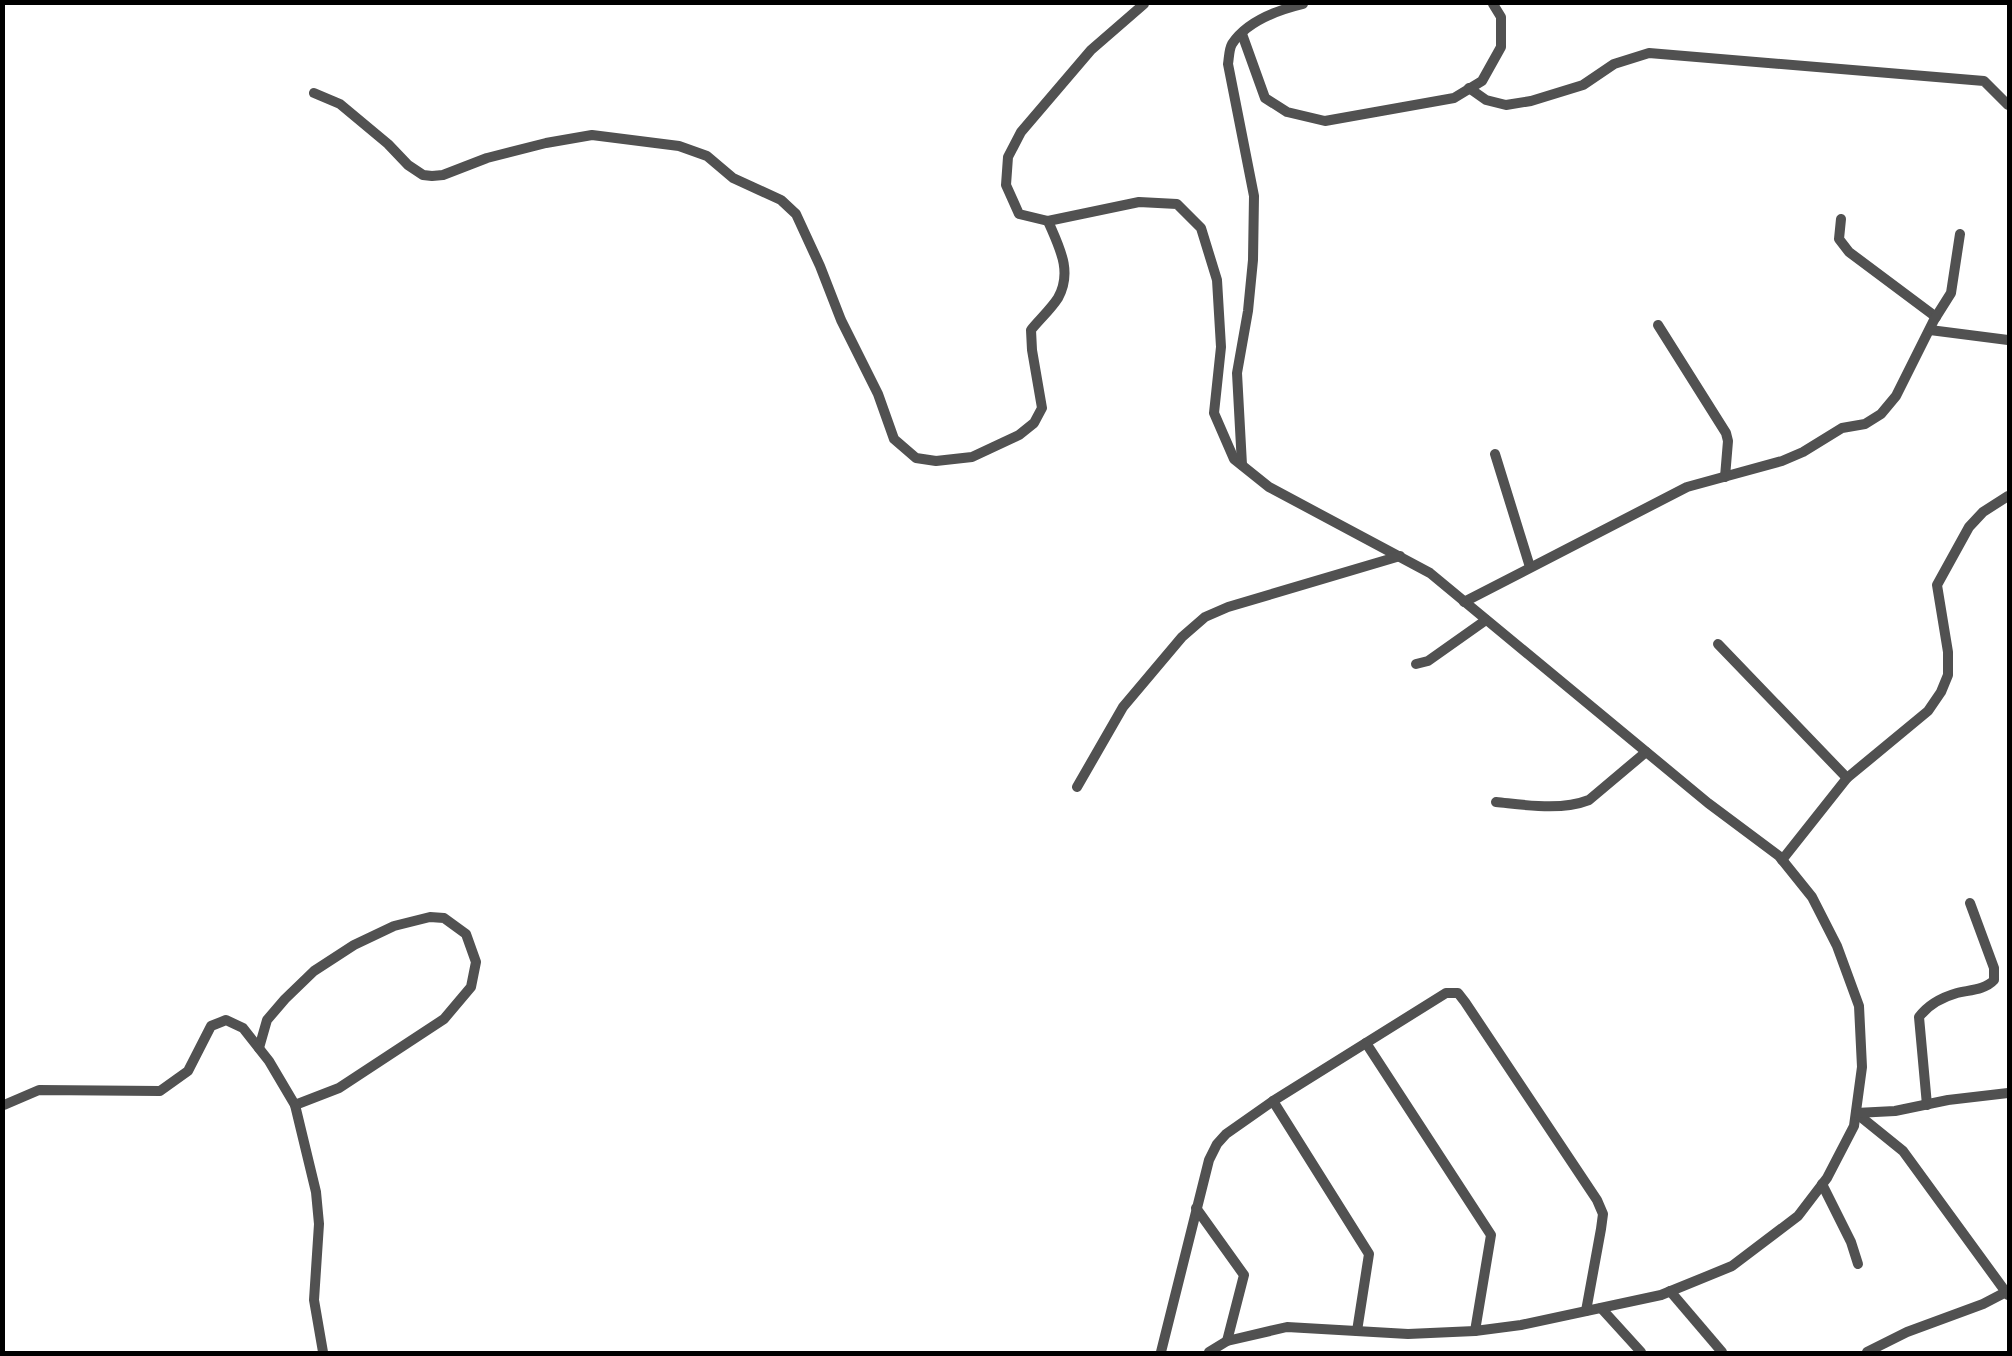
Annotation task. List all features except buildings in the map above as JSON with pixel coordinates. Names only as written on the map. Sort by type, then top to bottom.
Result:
[{"type":"street","points":[[1144,4],[1091,50],[1021,132],[1008,157],[1006,185],[1020,214],[1048,221],[1139,202],[1176,204],[1201,228],[1216,280],[1221,347],[1214,413],[1234,459],[1269,487],[1430,573],[1708,803],[1782,860],[1812,897],[1837,946],[1858,1006],[1862,1067],[1854,1126],[1822,1184],[1798,1216],[1732,1266],[1661,1295],[1521,1325],[1474,1331],[1408,1334],[1287,1326],[1226,1341],[1209,1352]]},
{"type":"street","points":[[1242,465],[1237,373],[1248,312],[1253,260],[1254,196],[1228,64],[1230,46],[1252,24],[1279,10],[1303,4]]},
{"type":"street","points":[[1242,34],[1265,98],[1287,112],[1325,121],[1454,98],[1482,80],[1501,47],[1501,17],[1493,4]]},
{"type":"street","points":[[1469,88],[1486,100],[1506,105],[1583,85],[1614,64],[1650,53],[1984,81],[2008,105]]},
{"type":"street","points":[[314,93],[340,104],[388,144],[408,165],[423,175],[443,175],[487,158],[546,143],[592,135],[679,146],[707,156],[733,178],[781,200],[796,214],[820,266],[841,320],[878,394],[894,439],[916,458],[936,461],[972,457],[1019,435],[1034,423],[1042,408],[1030,330],[1058,298],[1066,274],[1061,252],[1048,221]]},
{"type":"street","points":[[1841,219],[1839,239],[1849,252],[1936,317]]},
{"type":"street","points":[[1464,602],[1687,487],[1782,461],[1803,452],[1842,428],[1865,424],[1881,414],[1896,396],[1936,317],[1951,294],[1960,234]]},
{"type":"street","points":[[1658,325],[1726,432],[1728,442],[1724,477]]},
{"type":"street","points":[[1930,330],[2008,340]]},
{"type":"street","points":[[1495,454],[1530,567]]},
{"type":"street","points":[[1782,860],[1847,778],[1928,711],[1941,692],[1948,675],[1948,652],[1937,585],[1969,527],[1983,512],[2008,496]]},
{"type":"street","points":[[1078,787],[1123,707],[1182,637],[1205,618],[1228,607],[1400,556]]},
{"type":"street","points":[[1416,664],[1428,661],[1486,620]]},
{"type":"street","points":[[1718,644],[1847,778]]},
{"type":"street","points":[[1496,802],[1545,806],[1580,804],[1589,800],[1646,752]]},
{"type":"street","points":[[1927,1105],[1919,1017],[1924,1010],[1934,1003],[1954,994],[1987,986],[1994,980],[1994,968],[1970,903]]},
{"type":"street","points":[[259,1048],[267,1020],[285,998],[314,971],[354,945],[394,926],[430,917],[444,918],[466,934],[476,962],[471,987],[444,1019],[339,1088],[295,1105]]},
{"type":"street","points":[[1161,1352],[1196,1208],[1209,1160],[1217,1144],[1226,1134],[1273,1102],[1446,993],[1458,993],[1465,1002],[1597,1200],[1602,1214],[1601,1229],[1586,1311]]},
{"type":"street","points":[[4,1105],[39,1090],[160,1091],[188,1071],[211,1026],[226,1020],[242,1028],[269,1061],[295,1105],[316,1192],[319,1224],[314,1300],[323,1352]]},
{"type":"street","points":[[1366,1043],[1490,1235],[1474,1331]]},
{"type":"street","points":[[1856,1112],[1895,1111],[2008,1093]]},
{"type":"street","points":[[1273,1102],[1369,1254],[1357,1331]]},
{"type":"street","points":[[1856,1112],[1904,1151],[2007,1293],[1983,1304],[1907,1332],[1867,1352]]},
{"type":"street","points":[[1822,1184],[1851,1242],[1858,1264]]},
{"type":"street","points":[[1196,1208],[1244,1275],[1226,1341]]},
{"type":"street","points":[[1670,1292],[1722,1352]]},
{"type":"street","points":[[1601,1308],[1641,1352]]}]
